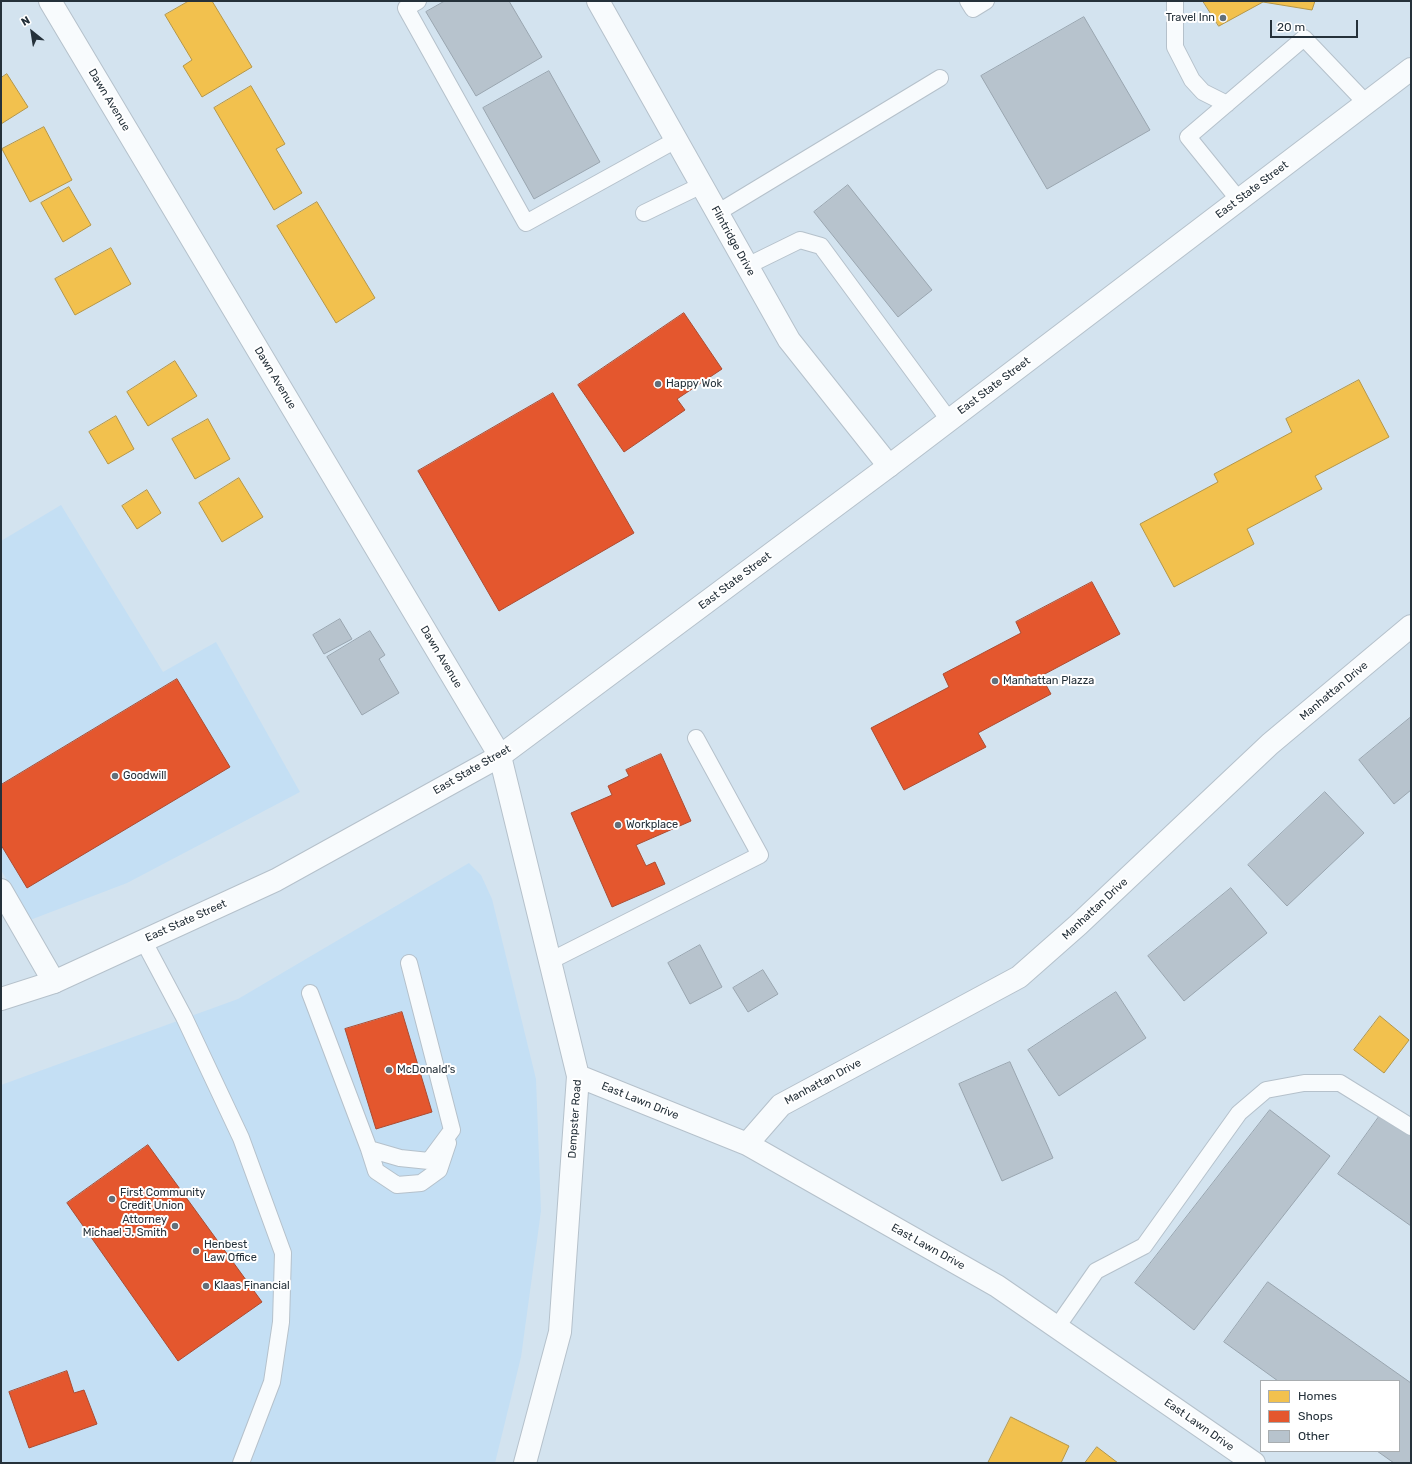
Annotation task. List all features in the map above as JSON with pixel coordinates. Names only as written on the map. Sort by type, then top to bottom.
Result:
[{"type":"street","name":"Dawn Avenue","points":[[50,1],[500,756]]},
{"type":"street","name":"Flintridge Drive","points":[[598,1],[789,340],[889,466]]},
{"type":"street","name":"East State Street","points":[[1,999],[54,982],[276,880],[500,756],[889,466],[1411,69]]},
{"type":"street","name":"Manhattan Drive","points":[[747,1144],[781,1105],[1019,977],[1078,925],[1270,744],[1411,626]]},
{"type":"street","name":"Dempster Road","points":[[500,756],[578,1076],[560,1332],[525,1463]]},
{"type":"street","points":[[1,890],[54,982]]},
{"type":"street","name":"East Lawn Drive","points":[[578,1076],[747,1144],[997,1286],[1254,1463]]},
{"type":"lane","points":[[418,1],[406,8],[526,223],[676,140]]},
{"type":"lane","points":[[968,1],[973,9],[986,1]]},
{"type":"lane","points":[[1175,1],[1175,47],[1192,80],[1203,92],[1227,104]]},
{"type":"lane","points":[[1239,200],[1188,137],[1304,38],[1366,103]]},
{"type":"lane","points":[[717,213],[940,78]]},
{"type":"lane","points":[[644,213],[702,185]]},
{"type":"lane","points":[[747,266],[800,240],[821,246],[949,420]]},
{"type":"lane","points":[[550,961],[760,855],[696,738]]},
{"type":"lane","points":[[144,940],[184,1017],[241,1138],[283,1253],[281,1322],[272,1382],[241,1463]]},
{"type":"lane","points":[[310,993],[376,1171],[397,1185],[421,1183],[439,1170],[452,1130],[409,963]]},
{"type":"lane","points":[[1056,1327],[1096,1271],[1144,1246],[1239,1113],[1266,1090],[1304,1083],[1340,1083],[1411,1127]]},
{"type":"lane","points":[[369,1149],[400,1158],[429,1161],[452,1130]]},
{"type":"shaded area","points":[[61,505],[163,672],[216,642],[300,792],[127,883],[30,920],[1,870],[1,541]]},
{"type":"shaded area","points":[[469,863],[481,875],[492,899],[536,1079],[541,1211],[521,1357],[495,1463],[1,1463],[1,1085],[238,999]]},
{"type":"building: Homes","points":[[189,1],[212,1],[252,67],[202,97],[183,66],[192,60],[165,15]]},
{"type":"building: Homes","name":"Travel Inn","points":[[1203,1],[1315,1],[1312,10],[1263,2],[1219,26]]},
{"type":"building: Homes","points":[[7,74],[28,107],[1,124],[1,78]]},
{"type":"building: Homes","points":[[251,86],[285,144],[276,149],[302,193],[274,210],[214,108]]},
{"type":"building: Homes","points":[[44,127],[72,180],[30,202],[2,149]]},
{"type":"building: Homes","points":[[69,187],[91,225],[63,242],[41,203]]},
{"type":"building: Homes","points":[[317,202],[375,298],[336,323],[277,226]]},
{"type":"building: Homes","points":[[111,248],[131,284],[75,315],[55,279]]},
{"type":"building: Homes","points":[[175,361],[197,396],[148,426],[127,392]]},
{"type":"building: Homes","points":[[1359,380],[1389,437],[1315,476],[1322,489],[1247,529],[1254,544],[1174,587],[1140,524],[1218,482],[1214,474],[1292,432],[1286,419]]},
{"type":"building: Homes","points":[[116,416],[134,449],[108,464],[89,432]]},
{"type":"building: Homes","points":[[208,419],[230,459],[195,479],[172,439]]},
{"type":"building: Homes","points":[[239,478],[263,517],[222,542],[199,503]]},
{"type":"building: Homes","points":[[147,490],[161,513],[137,529],[122,506]]},
{"type":"building: Homes","points":[[1380,1016],[1409,1040],[1384,1073],[1354,1050]]},
{"type":"building: Homes","points":[[1011,1417],[1069,1446],[1061,1463],[988,1463]]},
{"type":"building: Homes","points":[[1097,1447],[1118,1463],[1085,1463]]},
{"type":"building: Shops","points":[[684,313],[722,369],[677,399],[685,410],[624,452],[578,385]]},
{"type":"building: Shops","points":[[553,393],[634,533],[499,611],[418,471]]},
{"type":"building: Shops","name":"Manhattan Plazza","points":[[1092,582],[1120,634],[1041,676],[1051,694],[978,733],[986,747],[904,790],[871,728],[949,687],[943,674],[1021,633],[1016,622]]},
{"type":"building: Shops","name":"Goodwill","points":[[177,679],[230,767],[27,888],[1,845],[1,785]]},
{"type":"building: Shops","points":[[661,754],[691,821],[636,845],[646,866],[655,862],[665,884],[612,907],[571,813],[612,795],[608,786],[629,776],[626,770]]},
{"type":"building: Shops","name":"McDonald's","points":[[402,1012],[432,1112],[376,1129],[345,1029]]},
{"type":"building: Shops","points":[[148,1145],[262,1302],[178,1361],[67,1203]]},
{"type":"building: Shops","points":[[67,1371],[74,1393],[84,1390],[97,1424],[29,1448],[9,1392]]},
{"type":"building: Other","points":[[445,1],[509,1],[542,57],[476,96],[426,12]]},
{"type":"building: Other","points":[[1084,17],[1150,130],[1047,189],[981,76]]},
{"type":"building: Other","points":[[549,71],[600,162],[534,199],[483,108]]},
{"type":"building: Other","points":[[848,185],[932,290],[898,317],[814,212]]},
{"type":"building: Other","points":[[340,619],[352,639],[324,654],[313,635]]},
{"type":"building: Other","points":[[370,631],[385,655],[379,659],[399,693],[362,715],[327,657]]},
{"type":"building: Other","points":[[1411,717],[1411,790],[1394,804],[1359,760]]},
{"type":"building: Other","points":[[1325,792],[1364,833],[1287,906],[1248,865]]},
{"type":"building: Other","points":[[1231,888],[1267,933],[1184,1001],[1148,956]]},
{"type":"building: Other","points":[[700,945],[722,987],[690,1004],[668,963]]},
{"type":"building: Other","points":[[763,970],[778,994],[748,1012],[733,988]]},
{"type":"building: Other","points":[[1116,992],[1146,1038],[1059,1096],[1028,1050]]},
{"type":"building: Other","points":[[1010,1062],[1053,1158],[1002,1181],[959,1084]]},
{"type":"building: Other","points":[[1270,1110],[1330,1156],[1194,1330],[1135,1283]]},
{"type":"building: Other","points":[[1381,1114],[1411,1135],[1411,1226],[1338,1174]]},
{"type":"building: Other","points":[[1268,1282],[1411,1383],[1411,1461],[1409,1463],[1394,1463],[1378,1452],[1400,1452],[1400,1380],[1277,1380],[1224,1342]]},
{"type":"place","name":"Travel Inn","points":[[1223,18]]},
{"type":"place","name":"Happy Wok","points":[[658,384]]},
{"type":"place","name":"Manhattan Plazza","points":[[995,681]]},
{"type":"place","name":"Goodwill","points":[[115,776]]},
{"type":"place","name":"Workplace","points":[[618,825]]},
{"type":"place","name":"McDonald's","points":[[389,1070]]},
{"type":"place","name":"First Community Credit Union","points":[[112,1199]]},
{"type":"place","name":"Attorney Michael J. Smith","points":[[175,1226]]},
{"type":"place","name":"Henbest Law Office","points":[[196,1251]]},
{"type":"place","name":"Klaas Financial","points":[[206,1286]]}]
